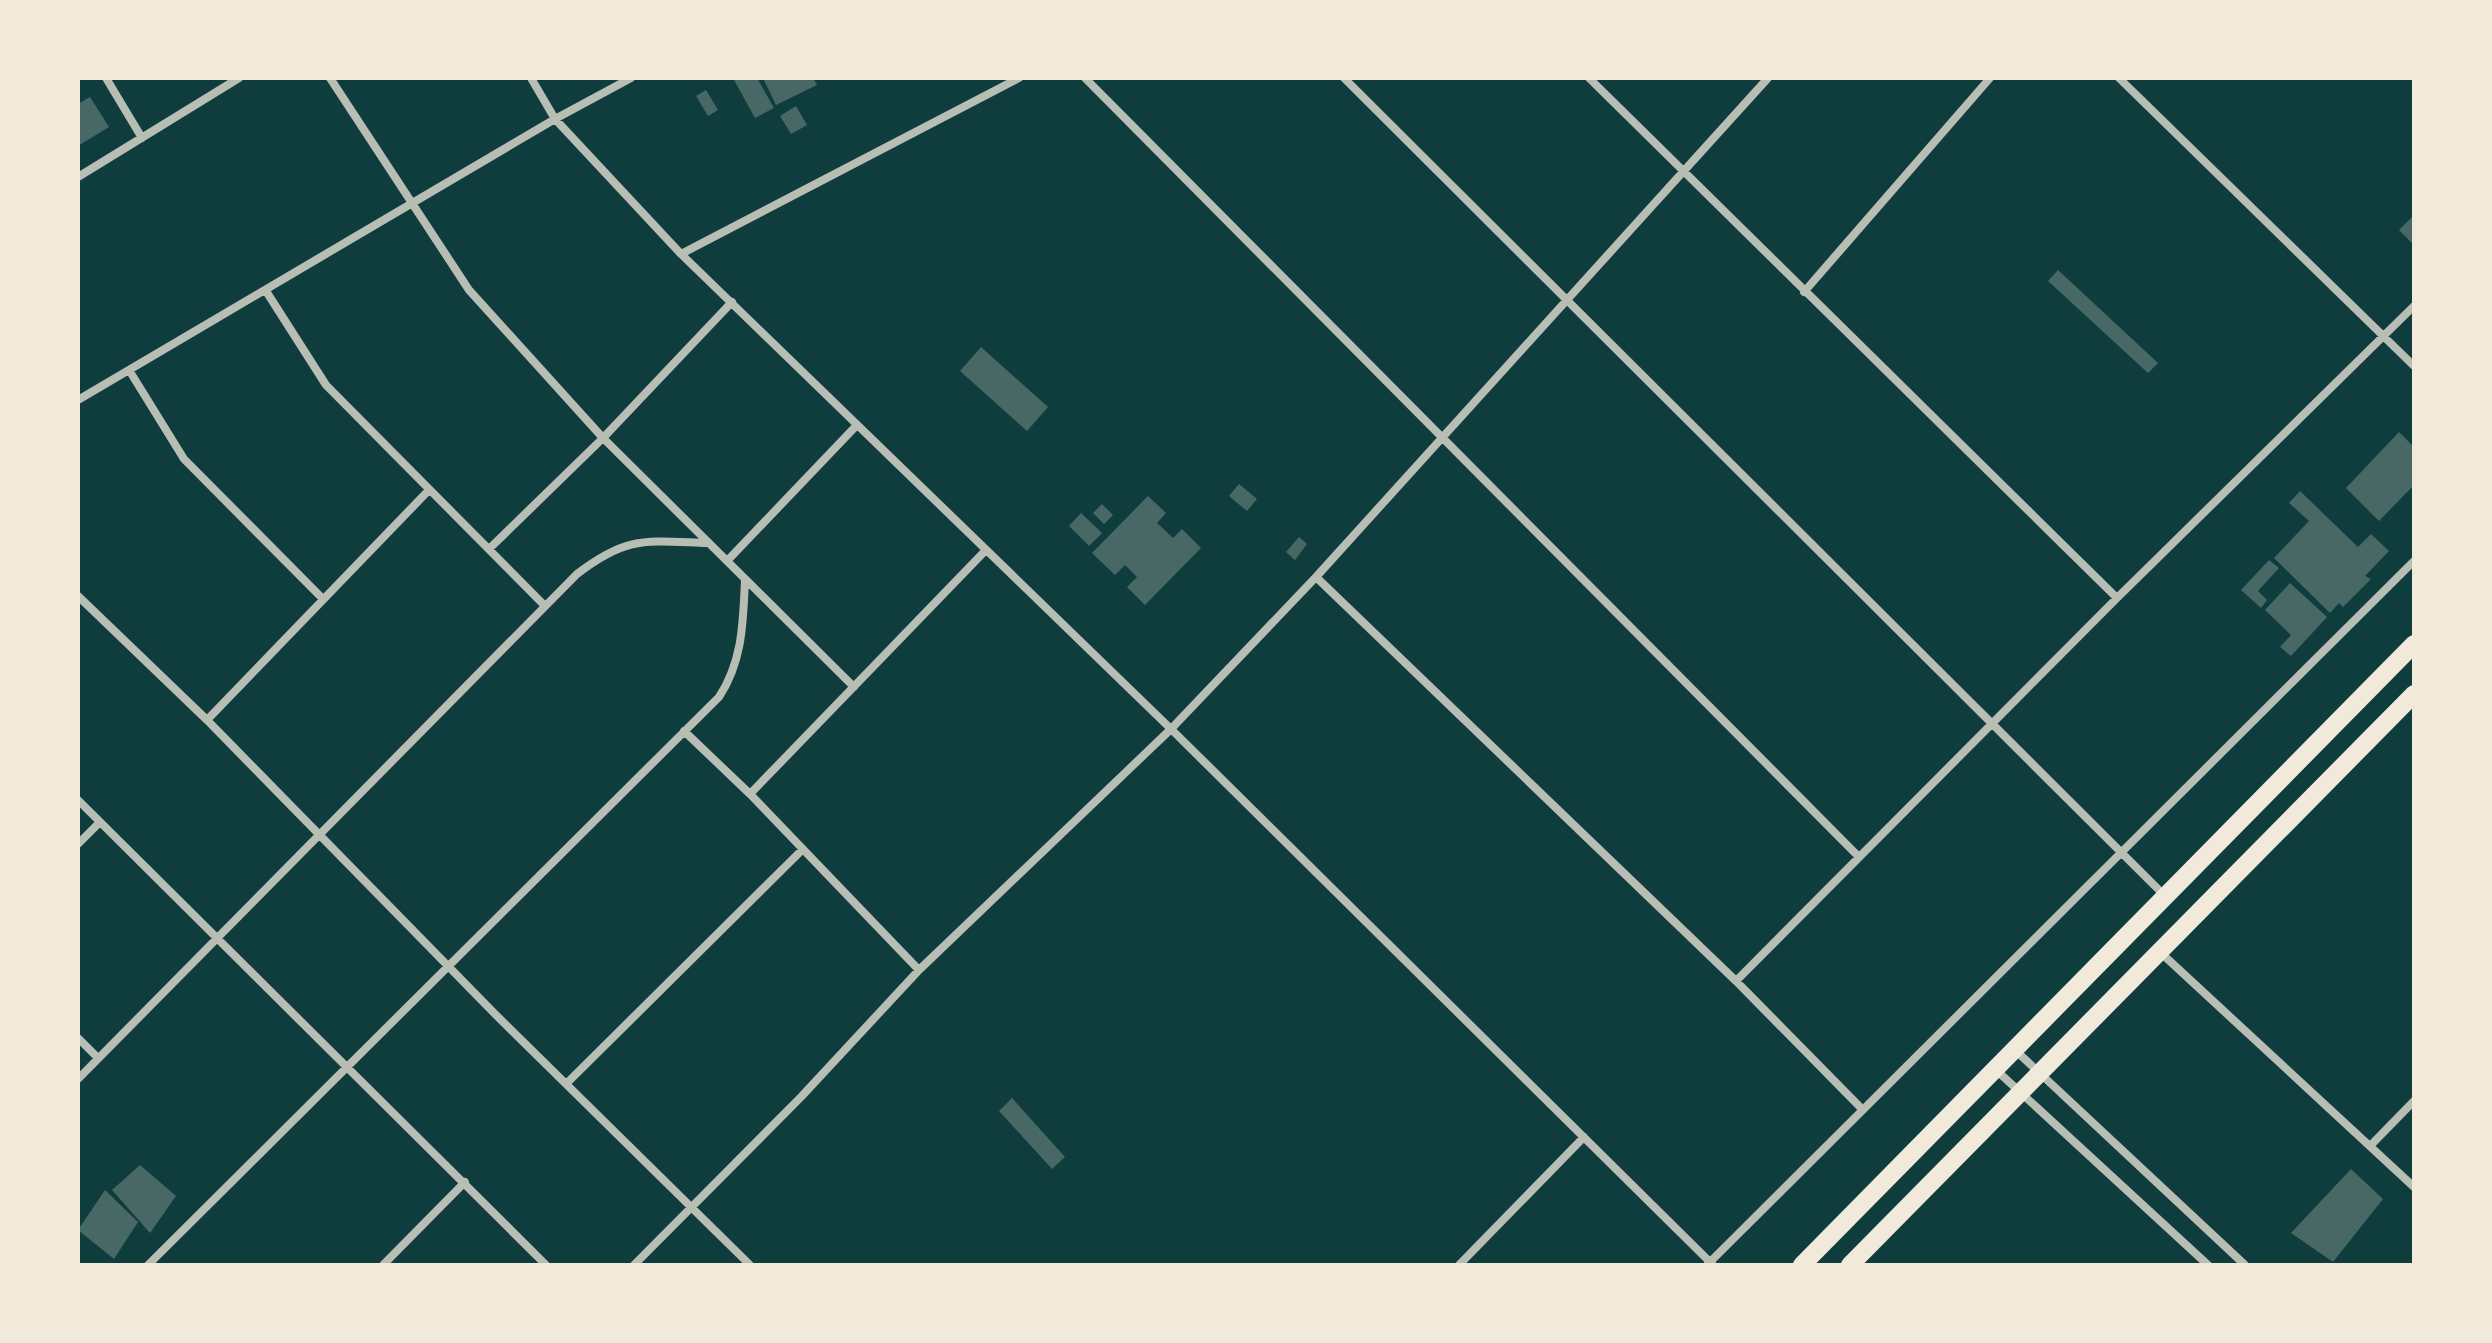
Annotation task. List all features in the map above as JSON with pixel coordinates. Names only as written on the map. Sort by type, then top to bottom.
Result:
[{"type":"main road","points":[[1802,1265],[2414,644]]},
{"type":"main road","points":[[1850,1265],[2414,694]]},
{"type":"street","points":[[106,78],[142,138]]},
{"type":"street","points":[[78,177],[239,78]]},
{"type":"street","points":[[330,78],[410,205],[469,290],[603,438],[854,687]]},
{"type":"street","points":[[531,78],[555,119],[681,254],[1171,729],[1710,1264],[2414,561]]},
{"type":"street","points":[[78,400],[555,119],[631,78]]},
{"type":"street","points":[[681,254],[1019,78]]},
{"type":"street","points":[[1085,78],[1859,857]]},
{"type":"street","points":[[1344,78],[2165,897]]},
{"type":"street","points":[[1589,78],[2117,598]]},
{"type":"street","points":[[634,1265],[919,970],[1171,729],[1316,577],[1768,78]]},
{"type":"street","points":[[1804,292],[1990,78]]},
{"type":"street","points":[[2119,78],[2414,366]]},
{"type":"street","points":[[266,291],[326,385],[544,605]]},
{"type":"street","points":[[489,549],[603,438],[732,302]]},
{"type":"street","points":[[1736,981],[2117,598],[2414,306]]},
{"type":"street","points":[[129,370],[184,459],[323,599]]},
{"type":"street","points":[[728,560],[857,425]]},
{"type":"street","points":[[207,720],[429,490]]},
{"type":"street","points":[[78,1079],[544,605],[605,553],[626,543],[708,543]]},
{"type":"street","points":[[750,794],[985,551]]},
{"type":"street","points":[[1316,577],[1736,981],[1863,1110]]},
{"type":"street","points":[[148,1265],[684,731],[729,682],[741,643],[745,580]]},
{"type":"street","points":[[78,596],[207,720],[447,966],[750,1265]]},
{"type":"street","points":[[684,731],[750,794],[919,970]]},
{"type":"street","points":[[78,800],[546,1265]]},
{"type":"street","points":[[78,844],[100,822]]},
{"type":"street","points":[[566,1084],[803,849]]},
{"type":"street","points":[[2159,951],[2414,1187]]},
{"type":"street","points":[[78,1038],[98,1058]]},
{"type":"street","points":[[2014,1049],[2038,1075],[2245,1265]]},
{"type":"street","points":[[1994,1069],[2208,1265]]},
{"type":"street","points":[[2370,1146],[2414,1101]]},
{"type":"street","points":[[1459,1265],[1584,1137]]},
{"type":"street","points":[[383,1265],[465,1182]]},
{"type":"building","points":[[733,78],[757,78],[774,108],[755,118]]},
{"type":"building","points":[[763,78],[813,78],[817,85],[776,105]]},
{"type":"building","points":[[706,90],[718,110],[708,116],[696,96]]},
{"type":"building","points":[[90,97],[109,127],[78,146],[78,104]]},
{"type":"building","points":[[796,106],[807,125],[791,134],[780,116]]},
{"type":"building","points":[[2414,215],[2414,245],[2399,230]]},
{"type":"building","points":[[2058,270],[2158,363],[2148,373],[2048,281]]},
{"type":"building","points":[[981,347],[1048,407],[1027,431],[960,371]]},
{"type":"building","points":[[2399,432],[2414,447],[2414,485],[2379,521],[2346,488]]},
{"type":"building","points":[[1239,484],[1257,499],[1247,511],[1229,496]]},
{"type":"building","points":[[2300,491],[2358,547],[2371,534],[2389,551],[2365,576],[2371,579],[2343,607],[2339,603],[2330,613],[2274,558],[2309,521],[2289,503]]},
{"type":"building","points":[[1148,496],[1166,513],[1157,523],[1173,538],[1182,529],[1201,548],[1145,605],[1127,587],[1137,577],[1125,565],[1115,575],[1092,553]]},
{"type":"building","points":[[1102,504],[1113,515],[1104,524],[1093,513]]},
{"type":"building","points":[[1081,513],[1102,533],[1089,546],[1069,526]]},
{"type":"building","points":[[1299,537],[1307,544],[1295,560],[1286,552]]},
{"type":"building","points":[[2269,560],[2279,568],[2258,591],[2267,600],[2261,608],[2241,590]]},
{"type":"building","points":[[2290,583],[2327,617],[2291,656],[2280,647],[2291,635],[2265,610]]},
{"type":"building","points":[[1012,1098],[1065,1157],[1052,1169],[999,1111]]},
{"type":"building","points":[[140,1165],[176,1196],[150,1233],[112,1190]]},
{"type":"building","points":[[2351,1169],[2383,1199],[2333,1262],[2291,1233]]},
{"type":"building","points":[[105,1190],[138,1222],[114,1259],[78,1230]]}]
